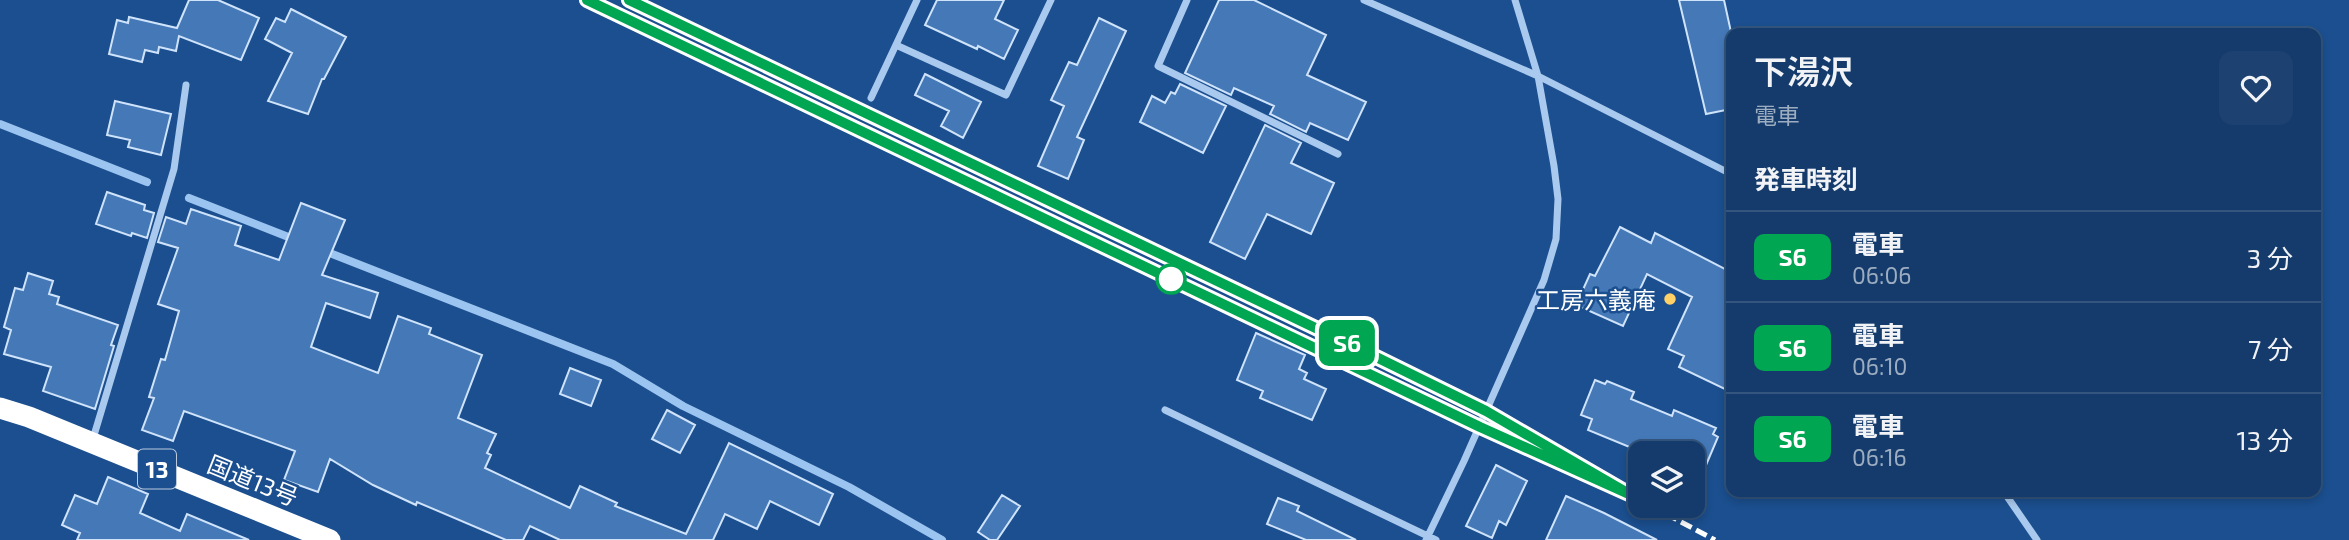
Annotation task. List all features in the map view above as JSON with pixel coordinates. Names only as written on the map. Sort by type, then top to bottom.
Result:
[{"type":"highway","name":"国道13号","points":[[0,408],[92,443],[318,538]]},
{"type":"street","points":[[871,98],[917,0]]},
{"type":"street","points":[[895,45],[1006,95],[1051,0]]},
{"type":"street","points":[[1187,0],[1158,66],[1338,154]]},
{"type":"street","points":[[1364,0],[1538,76],[1726,171]]},
{"type":"street","points":[[1427,538],[1544,280],[1556,239],[1558,198],[1538,76],[1515,0]]},
{"type":"street","points":[[92,443],[174,169],[186,85]]},
{"type":"street","points":[[1165,410],[1436,540]]},
{"type":"street","points":[[2007,497],[2037,540]]},
{"type":"building","points":[[189,0],[218,0],[259,18],[241,60],[179,36],[176,51],[159,47],[158,53],[145,50],[142,62],[109,54],[117,20],[128,23],[129,17],[177,28]]},
{"type":"building","points":[[937,0],[1004,0],[995,19],[1018,30],[1004,59],[925,25]]},
{"type":"building","points":[[1219,0],[1254,0],[1326,35],[1307,75],[1366,102],[1348,140],[1310,123],[1306,132],[1270,114],[1274,106],[1234,88],[1231,95],[1185,73]]},
{"type":"building","points":[[1679,0],[1724,0],[1730,28],[1726,28],[1726,110],[1706,114]]},
{"type":"building","points":[[291,9],[346,37],[322,79],[308,114],[268,101],[292,53],[265,39],[276,18],[285,22]]},
{"type":"building","points":[[1099,18],[1126,31],[1077,137],[1084,140],[1068,179],[1038,166],[1064,106],[1051,100],[1069,62],[1077,65]]},
{"type":"building","points":[[925,74],[981,102],[963,138],[941,126],[949,111],[915,95]]},
{"type":"building","points":[[1180,84],[1226,106],[1203,153],[1140,122],[1152,96],[1165,103],[1171,92],[1175,94]]},
{"type":"building","points":[[115,101],[171,114],[161,155],[128,147],[130,140],[107,135]]},
{"type":"building","points":[[1265,125],[1301,143],[1291,163],[1334,183],[1311,234],[1267,214],[1245,259],[1210,242]]},
{"type":"building","points":[[107,192],[145,205],[144,210],[154,213],[147,238],[132,233],[131,236],[96,224]]},
{"type":"building","points":[[301,203],[345,220],[322,275],[378,293],[370,318],[326,303],[311,347],[378,373],[398,316],[431,328],[429,334],[482,355],[458,418],[496,434],[487,453],[491,455],[485,468],[570,508],[580,486],[617,503],[615,506],[686,534],[729,443],[833,494],[819,525],[770,501],[757,529],[725,514],[713,540],[560,540],[530,526],[523,540],[506,540],[417,502],[416,505],[373,485],[330,459],[318,492],[284,480],[295,451],[184,411],[173,441],[142,430],[154,398],[149,397],[161,359],[165,360],[179,311],[158,304],[178,248],[158,242],[166,217],[186,224],[191,209],[241,226],[235,245],[279,260]]},
{"type":"building","points":[[1620,227],[1651,243],[1655,233],[1726,269],[1726,390],[1679,367],[1684,356],[1668,349],[1692,297],[1647,274],[1623,326],[1576,305],[1590,274],[1595,276]]},
{"type":"building","points":[[28,273],[53,281],[49,294],[59,297],[57,304],[118,325],[95,409],[43,391],[51,367],[4,354],[11,330],[4,327],[15,288],[23,290]]},
{"type":"building","points":[[1256,333],[1305,355],[1299,369],[1307,373],[1304,379],[1326,389],[1312,420],[1260,398],[1263,391],[1237,380]]},
{"type":"building","points":[[570,368],[601,380],[591,406],[560,394]]},
{"type":"building","points":[[1595,380],[1605,384],[1607,381],[1634,392],[1631,399],[1672,416],[1674,410],[1716,428],[1713,434],[1718,437],[1705,468],[1705,441],[1628,441],[1628,446],[1588,430],[1592,419],[1581,415]]},
{"type":"building","points":[[667,410],[695,425],[680,453],[652,439]]},
{"type":"building","points":[[1496,465],[1527,481],[1506,525],[1499,521],[1492,538],[1466,526]]},
{"type":"building","points":[[108,477],[148,494],[140,513],[180,531],[187,514],[249,540],[77,540],[80,533],[62,525],[75,495],[97,504]]},
{"type":"building","points":[[1002,495],[1020,506],[997,540],[990,540],[978,532]]},
{"type":"building","points":[[1566,496],[1604,513],[1657,540],[1546,540]]},
{"type":"building","points":[[1278,498],[1299,506],[1297,511],[1356,540],[1306,540],[1267,524]]},
{"type":"waterway","points":[[0,124],[147,182]]},
{"type":"waterway","points":[[189,198],[296,240]]},
{"type":"waterway","points":[[322,250],[613,364],[683,406],[849,487],[942,540]]},
{"type":"railway","points":[[587,0],[1480,427],[1628,494]]},
{"type":"railway","points":[[629,0],[1347,342],[1486,411],[1555,451]]},
{"type":"railway","points":[[1674,518],[1715,540]]},
{"type":"train","name":"S6","points":[[587,0],[1480,427],[1631,495],[1486,411],[629,0]]},
{"type":"place","name":"工房六義庵","points":[[1670,299]]}]
